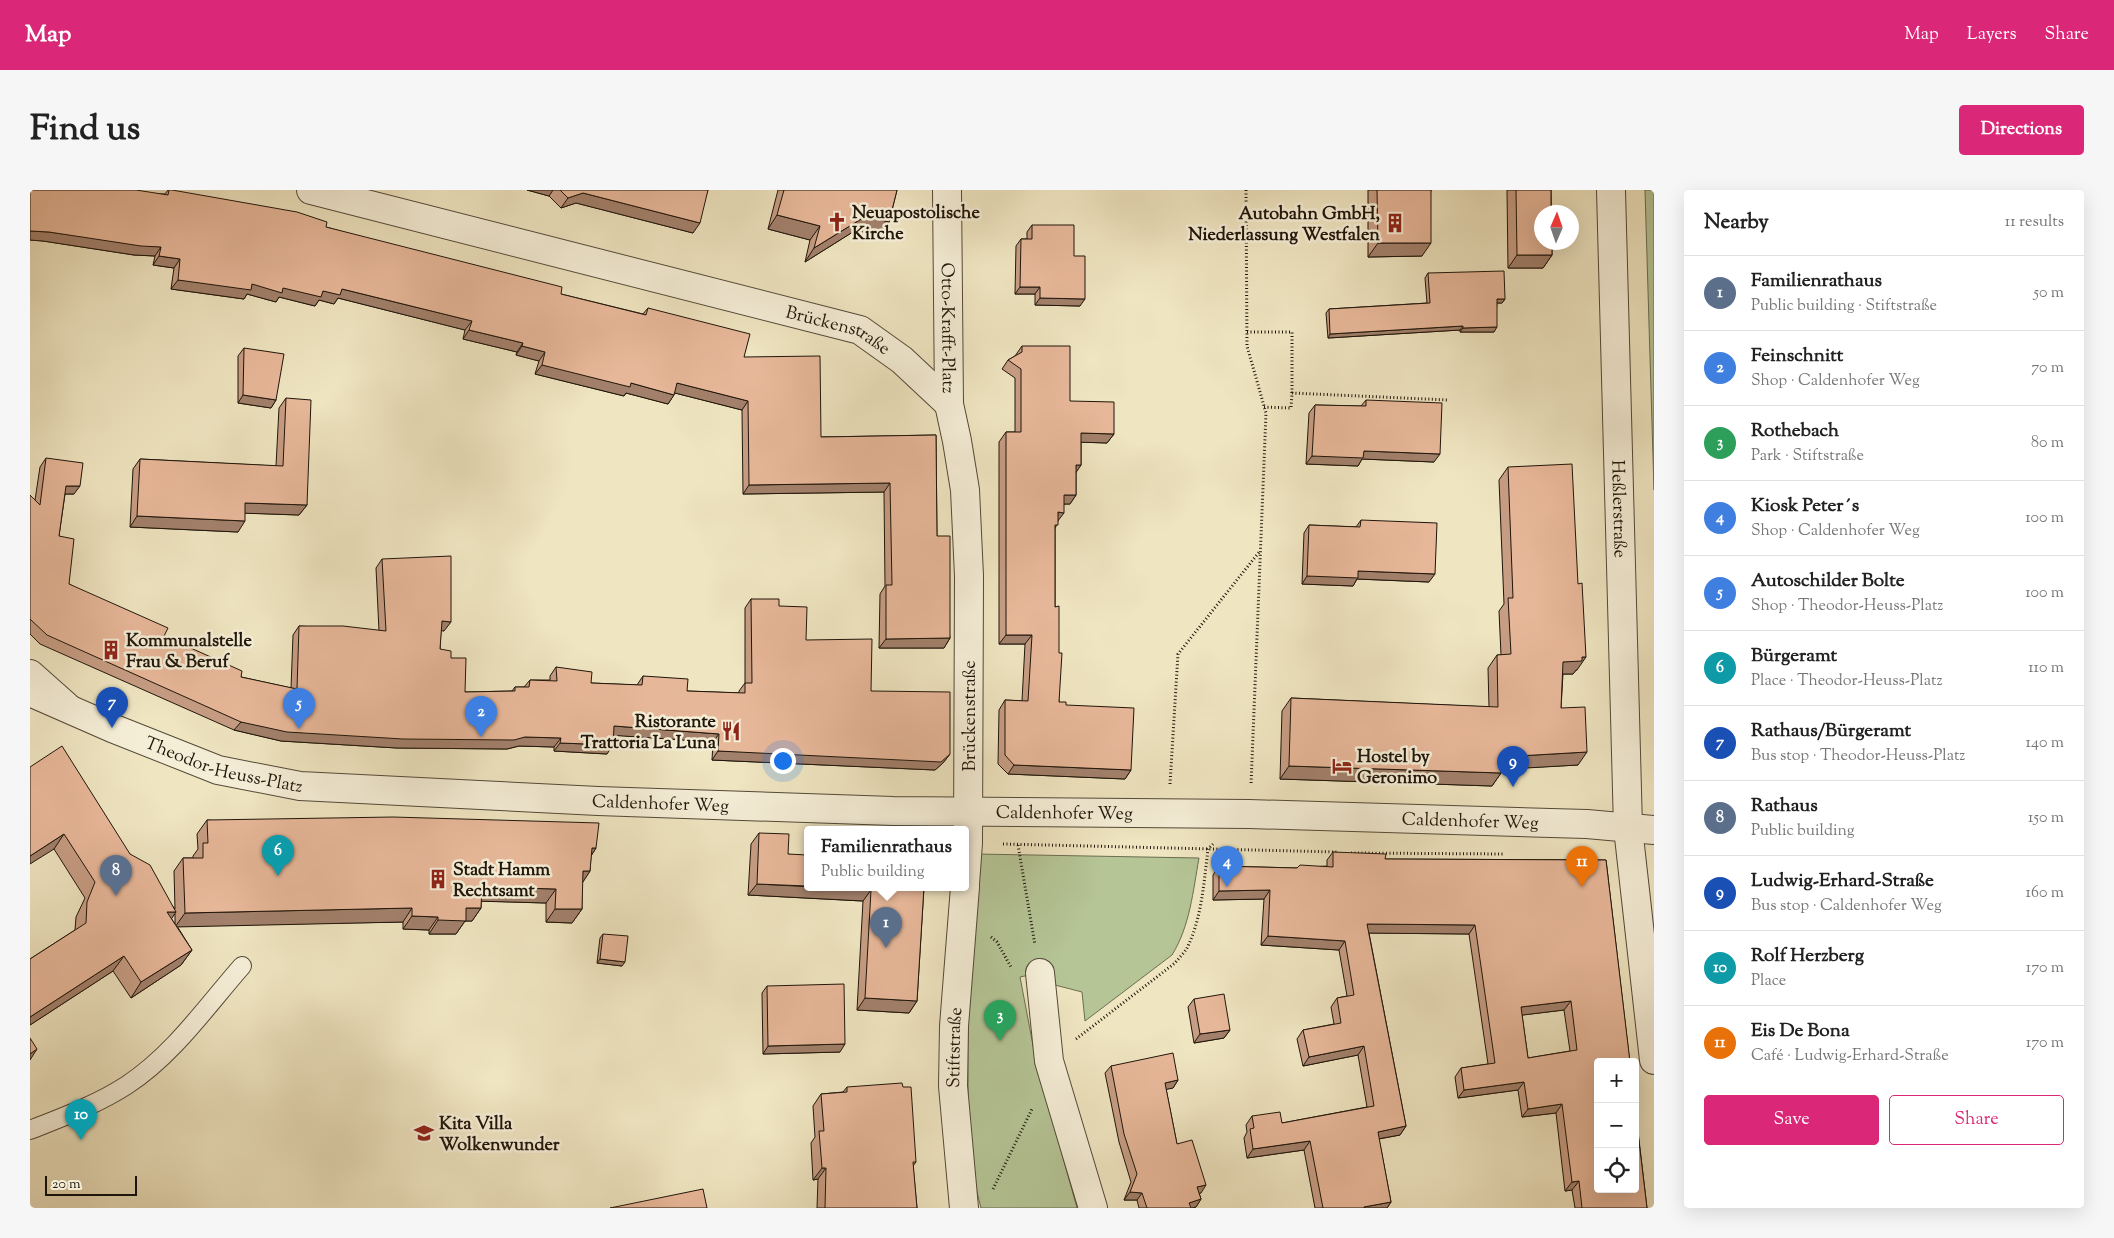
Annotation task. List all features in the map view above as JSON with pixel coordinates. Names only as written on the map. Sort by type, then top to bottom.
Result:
[{"type":"street","name":"Brückenstraße","points":[[311,190],[860,330],[902,360],[949,404],[958,441],[965,490],[969,566],[968,811]]},
{"type":"street","name":"Otto-Krafft-Platz","points":[[947,190],[949,404]]},
{"type":"street","name":"Heßlerstraße","points":[[1611,190],[1641,829],[1654,1060]]},
{"type":"street","name":"Theodor-Heuss-Platz","points":[[30,674],[69,708]]},
{"type":"street","name":"Theodor-Heuss-Platz","points":[[30,692],[120,731],[218,770],[300,786],[385,792]]},
{"type":"street","name":"Caldenhofer Weg","points":[[385,792],[598,801],[968,811],[1249,814],[1587,824],[1641,829]]},
{"type":"street","name":"Stiftstraße","points":[[967,826],[968,811]]},
{"type":"street","name":"Stiftstraße","points":[[964,1208],[953,1086],[954,1026],[965,891]]},
{"type":"street","points":[[1040,973],[1049,1061],[1093,1208]]},
{"type":"lane","points":[[30,1130],[93,1104],[129,1084],[170,1048],[242,966]]},
{"type":"path","points":[[1246,190],[1247,346],[1266,413],[1249,814]]},
{"type":"path","points":[[1247,332],[1292,332],[1291,408],[1264,406]]},
{"type":"path","points":[[1292,393],[1448,400]]},
{"type":"path","points":[[1168,812],[1178,654],[1260,551]]},
{"type":"path","points":[[1049,1061],[1175,963],[1187,949],[1199,908],[1208,849],[1215,843]]},
{"type":"path","points":[[1040,973],[1018,844],[1391,854],[1510,854]]},
{"type":"path","points":[[992,1193],[1034,1106]]},
{"type":"green space","points":[[1645,190],[1654,190],[1654,490]]},
{"type":"green space","points":[[976,854],[1199,858],[1187,920],[1172,955],[1085,1021],[1082,992],[1055,985],[1052,970],[1020,977],[1036,1061],[1077,1208],[981,1208],[972,1159],[968,1092],[969,993]]},
{"type":"building","points":[[30,190],[136,190],[168,195],[169,190],[172,190],[297,212],[327,222],[326,227],[562,287],[561,294],[646,315],[648,308],[750,334],[744,357],[820,356],[821,437],[936,435],[937,536],[950,536],[950,638],[886,639],[886,585],[892,585],[890,483],[749,485],[748,401],[677,383],[674,395],[631,383],[630,387],[542,365],[545,352],[522,346],[523,343],[469,330],[472,321],[342,289],[340,295],[323,291],[321,297],[283,288],[282,293],[252,284],[251,290],[178,280],[180,259],[159,256],[161,247],[30,231]]},
{"type":"building","points":[[560,190],[708,190],[700,223],[583,193],[568,198]]},
{"type":"building","name":"Neuapostolische Kirche","points":[[784,190],[897,190],[889,222],[866,216],[814,248],[820,226],[777,215]]},
{"type":"building","name":"Autobahn GmbH, Niederlassung Westfalen","points":[[1377,190],[1431,190],[1431,243],[1378,243]]},
{"type":"building","points":[[1516,190],[1551,190],[1551,205],[1534,205],[1534,250],[1552,250],[1552,255],[1517,255]]},
{"type":"building","points":[[1032,225],[1074,225],[1074,256],[1085,256],[1085,299],[1040,298],[1040,287],[1020,287],[1021,239],[1032,239]]},
{"type":"building","points":[[1504,271],[1505,299],[1497,299],[1497,327],[1463,328],[1463,326],[1330,334],[1329,309],[1430,303],[1428,273]]},
{"type":"building","points":[[1022,346],[1070,346],[1070,401],[1114,402],[1114,434],[1081,433],[1081,465],[1076,465],[1076,495],[1064,495],[1064,513],[1058,512],[1058,525],[1055,525],[1055,607],[1059,606],[1059,653],[1062,653],[1059,702],[1066,702],[1066,705],[1134,708],[1131,770],[1014,765],[1005,755],[1005,700],[1028,701],[1032,635],[1006,635],[1006,432],[1021,432],[1021,369],[1008,360],[1022,352]]},
{"type":"building","points":[[244,348],[284,354],[276,400],[243,395]]},
{"type":"building","points":[[286,398],[311,400],[307,505],[245,503],[245,521],[137,516],[140,459],[283,466]]},
{"type":"building","points":[[1366,400],[1442,403],[1440,454],[1364,451],[1363,458],[1312,456],[1315,405],[1366,406]]},
{"type":"building","points":[[46,458],[83,463],[80,486],[66,486],[59,536],[74,539],[69,584],[168,628],[164,636],[242,671],[241,677],[297,689],[299,626],[343,626],[386,631],[382,559],[451,556],[451,622],[442,621],[440,649],[451,651],[451,658],[466,658],[465,692],[515,691],[515,687],[529,687],[530,680],[557,681],[556,667],[592,672],[591,683],[642,685],[643,676],[688,679],[687,691],[745,693],[745,683],[752,683],[751,599],[779,599],[779,606],[807,607],[806,640],[872,639],[871,691],[950,692],[950,754],[941,762],[718,751],[719,734],[614,726],[613,745],[560,743],[561,738],[525,737],[514,740],[403,739],[287,732],[241,722],[47,635],[30,619],[30,495],[40,505]]},
{"type":"building","points":[[1572,464],[1578,584],[1582,583],[1586,657],[1582,657],[1582,661],[1563,662],[1561,708],[1585,707],[1587,752],[1501,757],[1501,773],[1289,766],[1291,698],[1498,707],[1497,655],[1511,654],[1508,598],[1513,598],[1508,467]]},
{"type":"building","points":[[1361,520],[1437,523],[1435,574],[1358,571],[1358,578],[1307,576],[1309,525],[1360,527]]},
{"type":"building","points":[[62,746],[130,854],[150,865],[176,912],[167,912],[192,950],[141,982],[124,956],[30,1017],[30,959],[86,923],[87,902],[95,882],[64,834],[30,856],[30,767]]},
{"type":"building","points":[[393,817],[599,823],[596,848],[592,848],[590,871],[583,871],[582,909],[555,909],[556,889],[482,887],[481,908],[466,908],[466,921],[438,920],[438,917],[412,916],[412,908],[185,913],[183,858],[203,858],[203,843],[208,843],[207,820]]},
{"type":"building","points":[[759,833],[789,834],[788,854],[804,855],[804,886],[757,884]]},
{"type":"building","points":[[1333,852],[1386,854],[1385,859],[1606,860],[1630,1058],[1594,1058],[1594,1193],[1639,1193],[1639,1141],[1647,1208],[1582,1208],[1579,1181],[1572,1182],[1562,1104],[1528,1109],[1524,1082],[1464,1090],[1461,1068],[1495,1063],[1475,925],[1367,924],[1406,1126],[1378,1132],[1391,1202],[1364,1208],[1323,1208],[1310,1141],[1253,1149],[1250,1129],[1254,1128],[1252,1116],[1280,1112],[1282,1123],[1374,1106],[1364,1046],[1309,1057],[1303,1030],[1341,1023],[1337,998],[1354,995],[1345,941],[1268,936],[1270,890],[1219,891],[1219,866],[1297,868],[1300,865],[1333,867]],"holes":[[[1571,1001],[1577,1050],[1528,1058],[1521,1007]]]},
{"type":"building","points":[[871,891],[924,891],[917,1001],[865,998]]},
{"type":"building","points":[[603,934],[628,936],[625,962],[600,959]]},
{"type":"building","points":[[844,984],[845,1044],[768,1046],[767,986]]},
{"type":"building","points":[[1224,994],[1230,1030],[1200,1034],[1194,999]]},
{"type":"building","points":[[30,1038],[37,1049],[30,1054]]},
{"type":"building","points":[[1173,1053],[1178,1080],[1165,1083],[1177,1144],[1192,1140],[1206,1185],[1197,1187],[1201,1199],[1189,1203],[1191,1208],[1147,1208],[1142,1193],[1130,1192],[1137,1174],[1124,1134],[1111,1066]]},
{"type":"building","points":[[902,1083],[903,1087],[911,1087],[916,1162],[913,1162],[917,1208],[825,1208],[826,1168],[822,1168],[819,1131],[824,1131],[821,1094],[847,1092],[847,1087]]},
{"type":"building","points":[[703,1189],[707,1208],[610,1208]]},
{"type":"place","name":"Neuapostolische Kirche","points":[[837,222]]},
{"type":"place","name":"Autobahn GmbH, Niederlassung Westfalen","points":[[1395,223]]},
{"type":"place","name":"Kommunalstelle Frau & Beruf","points":[[111,650]]},
{"type":"place","name":"Rathaus/Bürgeramt","points":[[112,728]]},
{"type":"place","name":"Autoschilder Bolte","points":[[299,729]]},
{"type":"place","name":"Ristorante Trattoria La Luna","points":[[731,731]]},
{"type":"place","name":"Feinschnitt","points":[[481,737]]},
{"type":"place","name":"Hostel by Geronimo","points":[[1342,766]]},
{"type":"place","name":"Ludwig-Erhard-Straße","points":[[1513,787]]},
{"type":"place","name":"Bürgeramt","points":[[278,876]]},
{"type":"place","name":"Stadt Hamm Rechtsamt","points":[[438,879]]},
{"type":"place","name":"Kiosk Peter´s","points":[[1227,887]]},
{"type":"place","name":"Eis De Bona","points":[[1582,887]]},
{"type":"place","name":"Rathaus","points":[[116,896]]},
{"type":"place","name":"Familienrathaus","points":[[886,948]]},
{"type":"place","name":"Rothebach","points":[[1000,1041]]},
{"type":"place","name":"Kita Villa Wolkenwunder","points":[[424,1133]]},
{"type":"place","name":"Rolf Herzberg","points":[[81,1140]]}]
